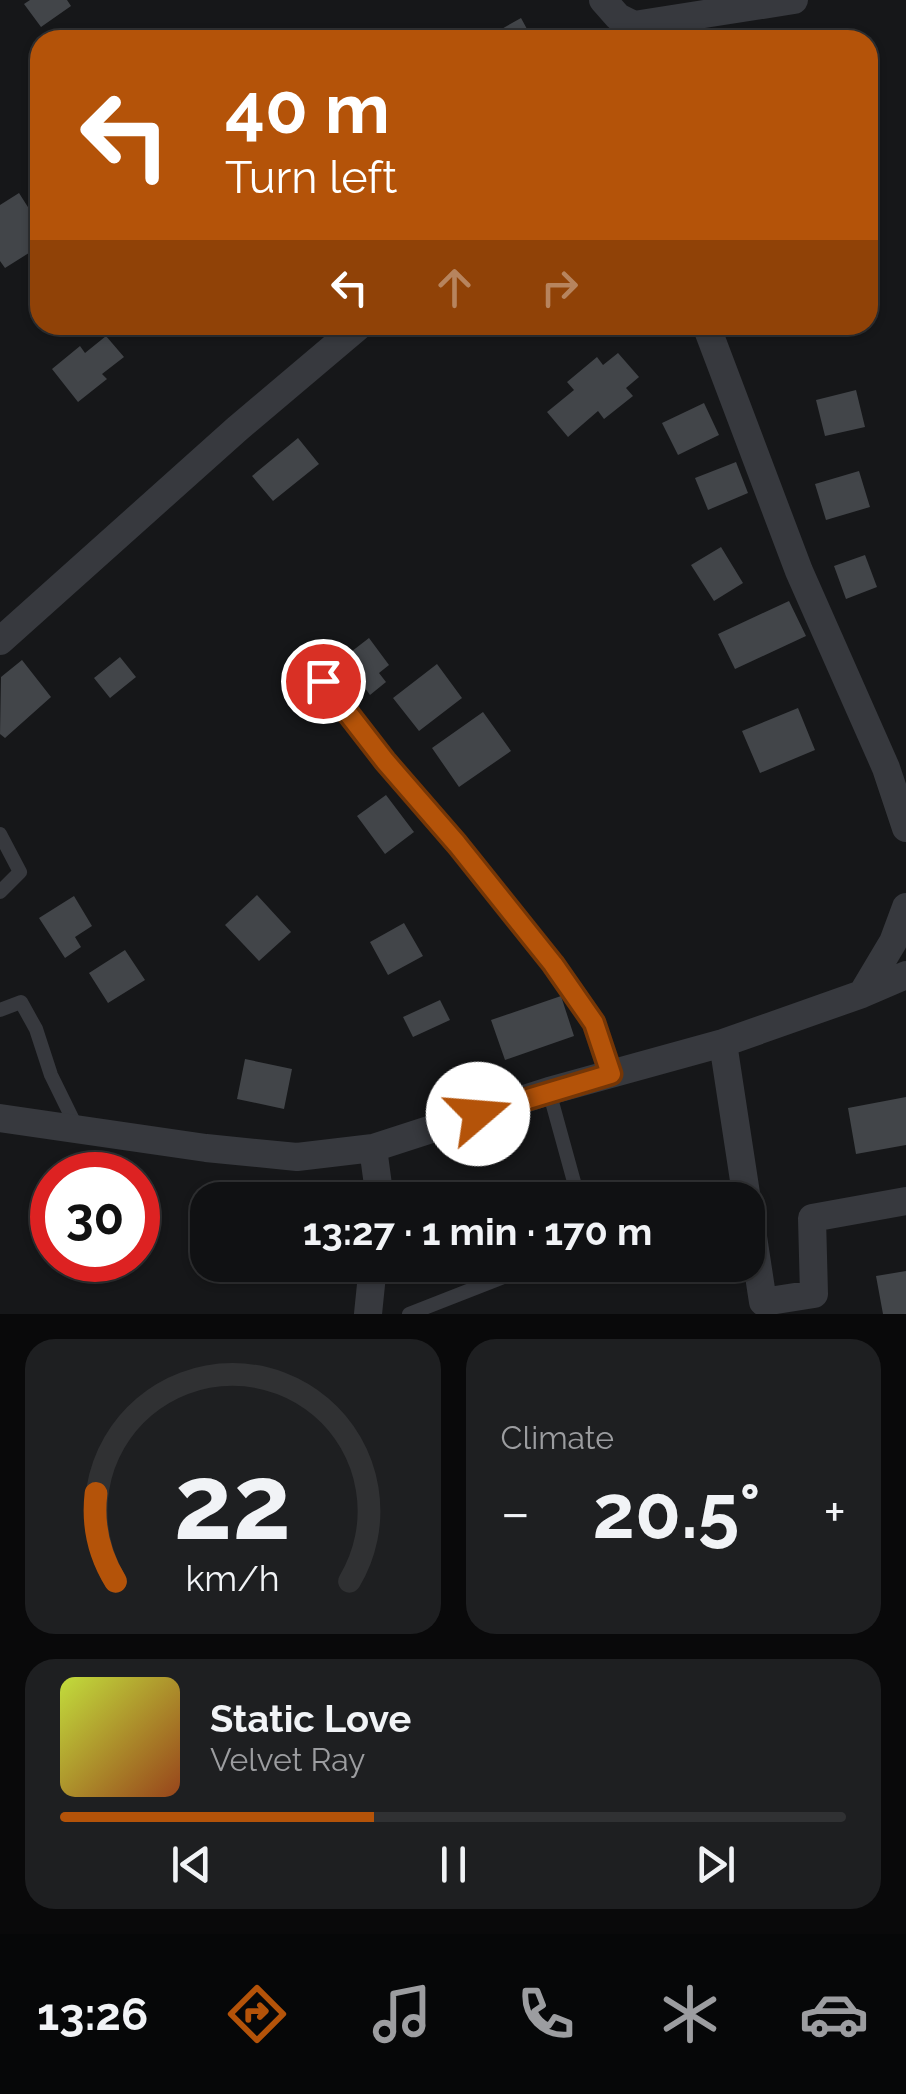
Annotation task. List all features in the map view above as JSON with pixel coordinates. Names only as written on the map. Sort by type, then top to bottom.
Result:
[{"type":"street","points":[[603,0],[618,18],[636,22],[794,0]]},
{"type":"street","points":[[0,641],[348,335]]},
{"type":"street","points":[[710,335],[800,571],[886,768],[906,828]]},
{"type":"street","points":[[862,994],[893,942],[906,908]]},
{"type":"street","points":[[0,1118],[297,1157],[372,1148],[549,1091],[723,1043],[906,975]]},
{"type":"street","points":[[723,1043],[744,1182]]},
{"type":"street","points":[[372,1148],[377,1182]]},
{"type":"street","points":[[759,1282],[762,1302],[814,1294],[812,1218],[906,1201]]},
{"type":"street","points":[[368,1314],[371,1282]]},
{"type":"lane","points":[[323,681],[553,964],[594,1023],[611,1074]]},
{"type":"lane","points":[[0,834],[20,872],[0,892]]},
{"type":"lane","points":[[0,1010],[21,1002],[79,1130]]},
{"type":"lane","points":[[549,1091],[574,1182]]},
{"type":"lane","points":[[409,1314],[491,1282]]},
{"type":"building","points":[[30,0],[67,0],[71,6],[41,27],[24,4]]},
{"type":"building","points":[[521,18],[528,30],[500,30]]},
{"type":"building","points":[[19,193],[30,210],[30,252],[5,268],[0,261],[0,205]]},
{"type":"building","points":[[106,336],[124,357],[102,374],[107,379],[78,402],[52,369],[80,346],[85,353]]},
{"type":"building","points":[[618,353],[639,377],[626,388],[633,396],[604,419],[598,411],[568,437],[547,412],[574,390],[567,382],[597,357],[603,365]]},
{"type":"building","points":[[856,390],[865,427],[825,436],[816,400]]},
{"type":"building","points":[[704,403],[719,435],[678,455],[662,423]]},
{"type":"building","points":[[298,438],[319,464],[273,501],[252,476]]},
{"type":"building","points":[[736,462],[748,493],[708,510],[695,478]]},
{"type":"building","points":[[859,471],[870,507],[826,520],[815,484]]},
{"type":"building","points":[[721,547],[743,583],[714,601],[691,565]]},
{"type":"building","points":[[865,555],[877,587],[846,599],[834,566]]},
{"type":"building","points":[[789,601],[806,636],[735,669],[718,634]]},
{"type":"building","points":[[369,638],[389,665],[379,673],[386,682],[370,695],[365,688],[356,695],[334,665]]},
{"type":"building","points":[[120,657],[136,677],[110,698],[94,678]]},
{"type":"building","points":[[22,660],[51,697],[5,738],[0,734],[1,677]]},
{"type":"building","points":[[437,664],[462,698],[419,731],[393,698]]},
{"type":"building","points":[[798,708],[815,750],[760,773],[742,731]]},
{"type":"building","points":[[483,712],[511,751],[459,787],[432,748]]},
{"type":"building","points":[[386,795],[414,832],[385,854],[357,816]]},
{"type":"building","points":[[257,895],[291,932],[259,961],[225,925]]},
{"type":"building","points":[[74,896],[92,926],[75,937],[81,947],[65,958],[39,918]]},
{"type":"building","points":[[404,923],[423,956],[388,975],[370,942]]},
{"type":"building","points":[[125,950],[145,980],[108,1003],[89,973]]},
{"type":"building","points":[[561,996],[574,1036],[505,1060],[491,1020]]},
{"type":"building","points":[[440,1000],[450,1020],[413,1037],[403,1017]]},
{"type":"building","points":[[245,1059],[292,1069],[284,1109],[237,1099]]},
{"type":"building","points":[[906,1097],[906,1145],[856,1154],[848,1108]]},
{"type":"building","points":[[906,1271],[906,1314],[883,1314],[876,1276]]},
{"type":"route","points":[[323,681],[553,964],[594,1023],[611,1074],[478,1114]]}]
